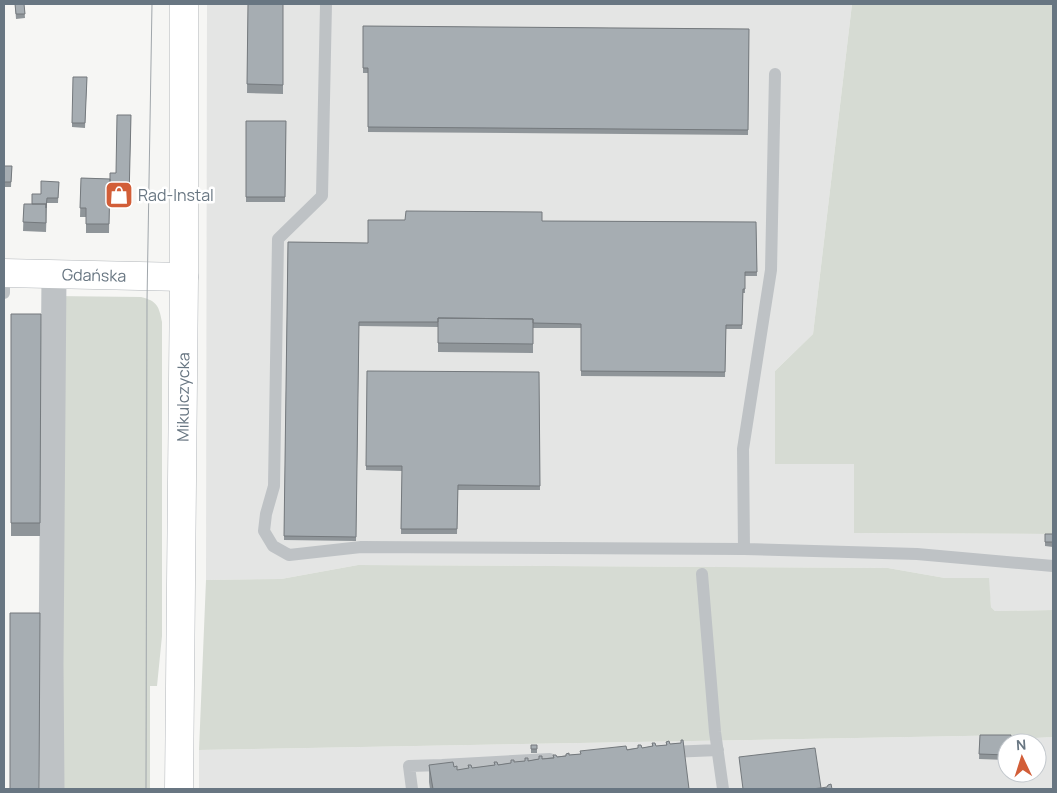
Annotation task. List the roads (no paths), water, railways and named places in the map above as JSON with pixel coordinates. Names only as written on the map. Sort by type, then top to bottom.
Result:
[{"type":"main road","name":"Mikulczycka","points":[[178,789],[184,277],[184,4]]},
{"type":"main road","name":"Gdańska","points":[[4,273],[184,277]]},
{"type":"street","points":[[52,789],[54,274]]},
{"type":"lane","points":[[326,4],[322,196],[278,240],[274,486],[266,514],[264,531],[273,546],[289,556],[361,547],[744,549],[917,554],[1053,566]]},
{"type":"lane","points":[[744,549],[742,449],[771,270],[776,74]]},
{"type":"lane","points":[[4,273],[4,292]]},
{"type":"lane","points":[[702,574],[723,789]]},
{"type":"lane","points":[[659,753],[718,750]]},
{"type":"lane","points":[[412,789],[409,766],[560,759]]},
{"type":"tram line","points":[[146,789],[147,301],[152,4]]},
{"type":"place","name":"Rad-Instal","points":[[119,195]]}]
